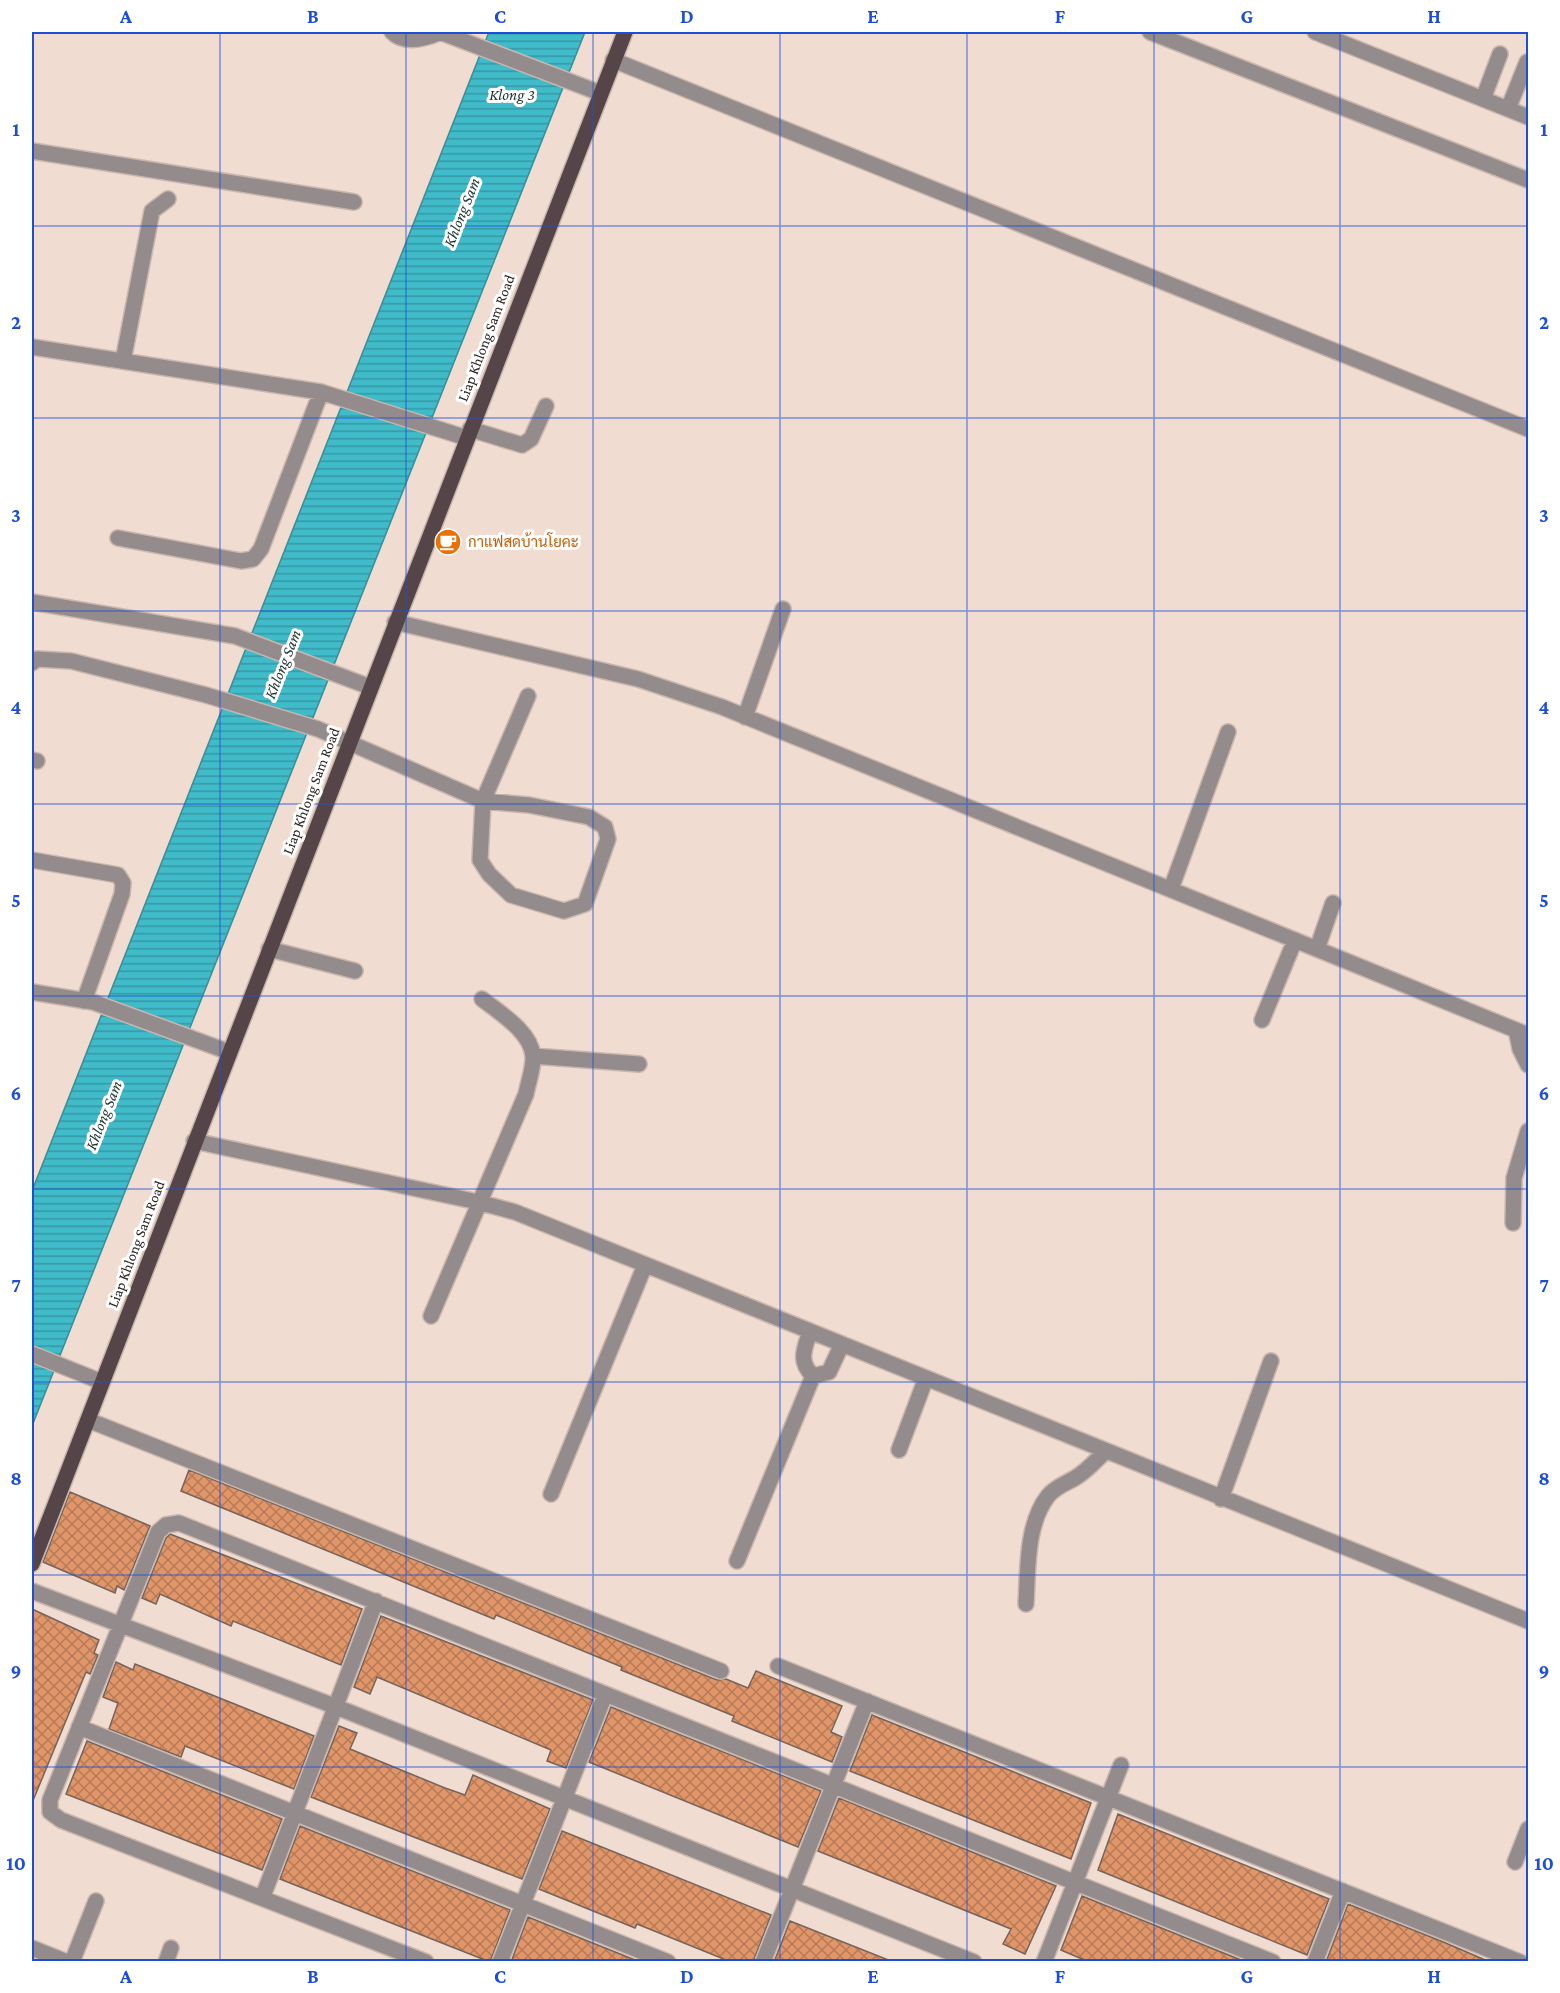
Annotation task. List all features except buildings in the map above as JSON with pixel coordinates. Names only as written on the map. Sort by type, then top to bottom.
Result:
[{"type":"main road","name":"Liap Khlong Sam Road","points":[[32,1564],[469,434],[593,90],[613,60],[625,32]]},
{"type":"street","points":[[392,32],[396,36],[422,39],[441,32],[593,90]]},
{"type":"street","points":[[1150,32],[1528,180]]},
{"type":"street","points":[[1314,32],[1528,117]]},
{"type":"street","points":[[1483,99],[1500,54]]},
{"type":"street","points":[[613,60],[1528,429]]},
{"type":"street","points":[[1508,109],[1527,62]]},
{"type":"street","points":[[32,151],[354,202]]},
{"type":"street","points":[[123,361],[152,211],[168,199]]},
{"type":"street","points":[[32,347],[326,394],[432,425],[522,445],[531,439],[546,406]]},
{"type":"street","points":[[118,538],[241,561],[253,559],[261,549],[326,394]]},
{"type":"street","points":[[32,602],[235,636],[370,687]]},
{"type":"street","points":[[745,717],[783,609]]},
{"type":"street","points":[[395,622],[638,679],[745,717],[1522,1032],[1520,1049],[1528,1065]]},
{"type":"street","points":[[32,663],[37,659],[71,661],[206,695],[318,729],[483,801],[529,805],[589,817],[605,827],[608,839],[585,904],[564,911],[511,895],[489,874],[480,860],[483,801],[528,696]]},
{"type":"street","points":[[1171,889],[1228,732]]},
{"type":"street","points":[[32,860],[118,875],[123,883],[122,894],[88,1001]]},
{"type":"street","points":[[1317,949],[1333,903]]},
{"type":"street","points":[[1262,1020],[1295,940]]},
{"type":"street","points":[[268,949],[355,971]]},
{"type":"street","points":[[32,992],[88,1001],[229,1052]]},
{"type":"street","points":[[431,1316],[526,1094],[533,1056],[526,1039],[512,1023],[483,999]]},
{"type":"street","points":[[533,1056],[639,1064]]},
{"type":"street","points":[[1513,1223],[1514,1178],[1528,1131]]},
{"type":"street","points":[[194,1141],[515,1212],[1106,1450],[1221,1499],[1528,1621]]},
{"type":"street","points":[[551,1494],[645,1265]]},
{"type":"street","points":[[810,1331],[802,1359],[805,1368],[813,1376]]},
{"type":"street","points":[[813,1376],[829,1372],[842,1344]]},
{"type":"street","points":[[32,1354],[102,1383]]},
{"type":"street","points":[[1221,1499],[1271,1361]]},
{"type":"street","points":[[737,1561],[813,1376]]},
{"type":"street","points":[[899,1450],[926,1378]]},
{"type":"street","points":[[88,1420],[721,1671]]},
{"type":"street","points":[[1026,1604],[1029,1557],[1041,1508],[1049,1495],[1061,1485],[1076,1478],[1106,1450]]},
{"type":"street","points":[[426,1962],[263,1896],[61,1820],[50,1812],[50,1800],[120,1623],[158,1532],[166,1526],[179,1523],[1273,1962]]},
{"type":"street","points":[[32,1591],[334,1706],[974,1962]]},
{"type":"street","points":[[263,1896],[376,1601]]},
{"type":"street","points":[[778,1666],[1520,1962]]},
{"type":"street","points":[[500,1962],[605,1695]]},
{"type":"street","points":[[763,1962],[867,1701]]},
{"type":"street","points":[[79,1727],[668,1962]]},
{"type":"street","points":[[1044,1962],[1121,1765]]},
{"type":"street","points":[[1515,1862],[1528,1828]]},
{"type":"street","points":[[1315,1962],[1343,1891]]},
{"type":"street","points":[[32,1948],[69,1962],[96,1901]]},
{"type":"water","name":"Klong 3","points":[[489,32],[585,32],[32,1426],[32,1191]]},
{"type":"place","name":"กาแฟสดบ้านโยคะ","points":[[448,542]]},
{"type":"water label","name":"Khlong Sam","points":[[461,212]]},
{"type":"water label","name":"Khlong Sam","points":[[282,664]]},
{"type":"water label","name":"Khlong Sam","points":[[103,1115]]}]
